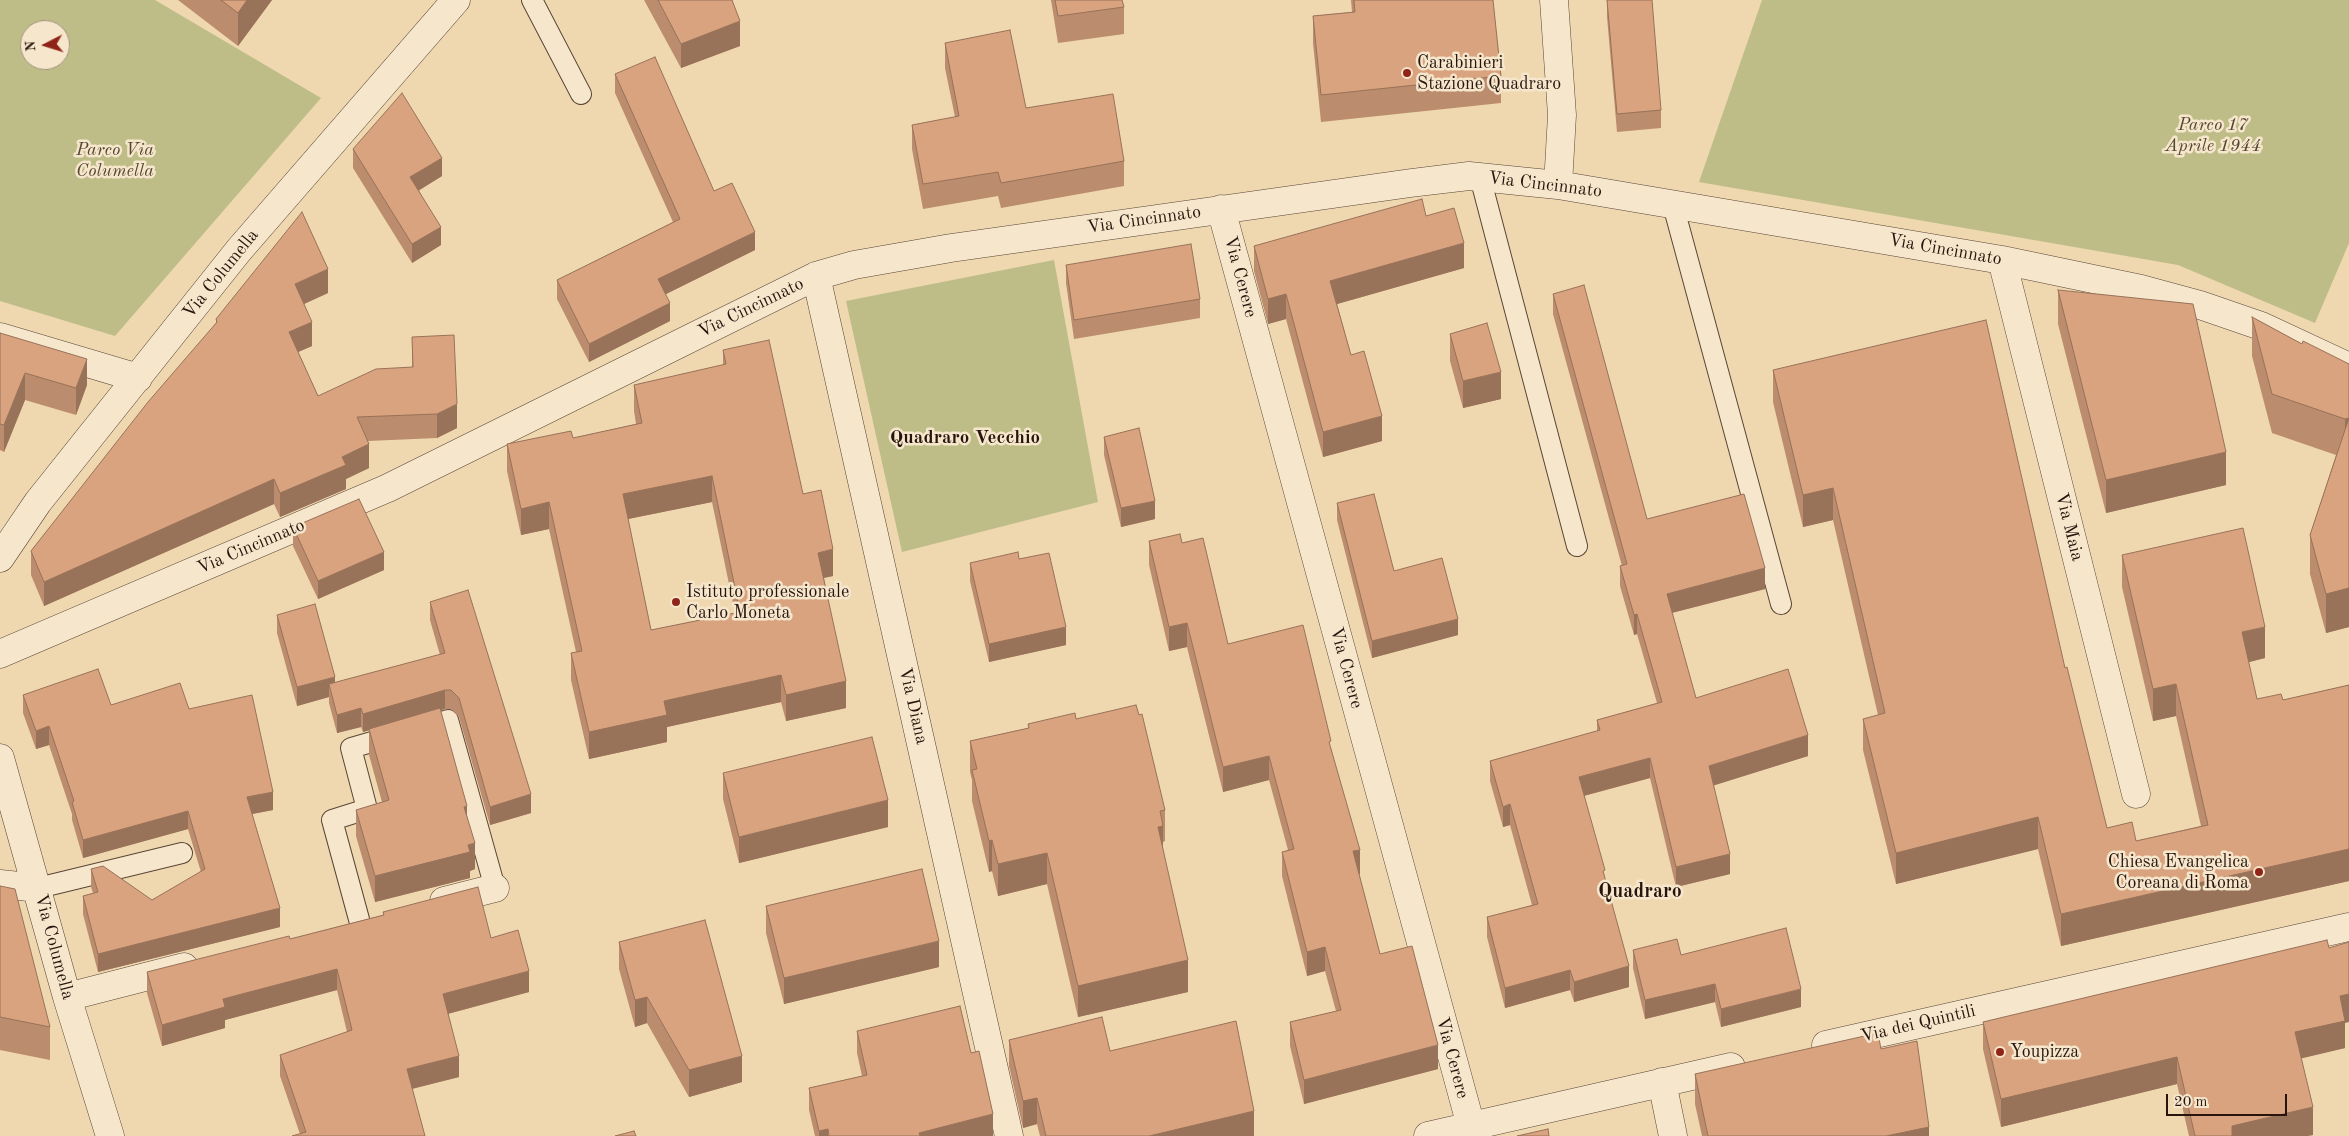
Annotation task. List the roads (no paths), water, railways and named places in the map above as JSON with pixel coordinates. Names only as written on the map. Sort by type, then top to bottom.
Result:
[{"type":"street","name":"Via Columella","points":[[0,558],[38,502],[239,250],[456,0]]},
{"type":"street","points":[[1554,0],[1562,115],[1558,185]]},
{"type":"street","name":"Via Cincinnato","points":[[0,654],[388,488],[816,276],[854,265],[952,248],[1411,183],[1480,177],[1558,185],[2002,260],[2141,289],[2200,305],[2262,326],[2349,367]]},
{"type":"street","name":"Via Cerere","points":[[1221,209],[1471,1126]]},
{"type":"street","name":"Via Maia","points":[[2002,260],[2136,794]]},
{"type":"street","name":"Via Diana","points":[[816,276],[1009,1136]]},
{"type":"street","points":[[0,337],[138,378]]},
{"type":"street","name":"Via Columella","points":[[0,758],[67,997],[110,1136]]},
{"type":"street","points":[[0,884],[38,888]]},
{"type":"street","points":[[418,908],[495,888]]},
{"type":"street","points":[[332,930],[370,920]]},
{"type":"street","name":"Via dei Quintili","points":[[1800,1051],[2349,927]]},
{"type":"street","points":[[67,997],[209,961]]},
{"type":"street","points":[[1428,1136],[1752,1062]]},
{"type":"street","points":[[1662,1082],[1673,1136]]},
{"type":"lane","points":[[532,0],[581,94]]},
{"type":"lane","points":[[1480,177],[1577,546]]},
{"type":"lane","points":[[1673,205],[1781,604]]},
{"type":"lane","points":[[370,920],[332,820],[367,809],[351,748],[448,720],[495,888]]},
{"type":"lane","points":[[38,888],[182,853]]},
{"type":"place","name":"Carabinieri Stazione Quadraro","points":[[1407,73]]},
{"type":"place","name":"Istituto professionale Carlo Moneta","points":[[676,602]]},
{"type":"place","name":"Chiesa Evangelica Coreana di Roma","points":[[2259,872]]},
{"type":"place","name":"Youpizza","points":[[2000,1052]]},
{"type":"district","name":"Quadraro Vecchio","points":[[965,438]]},
{"type":"district","name":"Quadraro","points":[[1640,892]]},
{"type":"park label","name":"Parco 17 Aprile 1944","points":[[2213,135]]},
{"type":"park label","name":"Parco Via Columella","points":[[115,160]]}]
